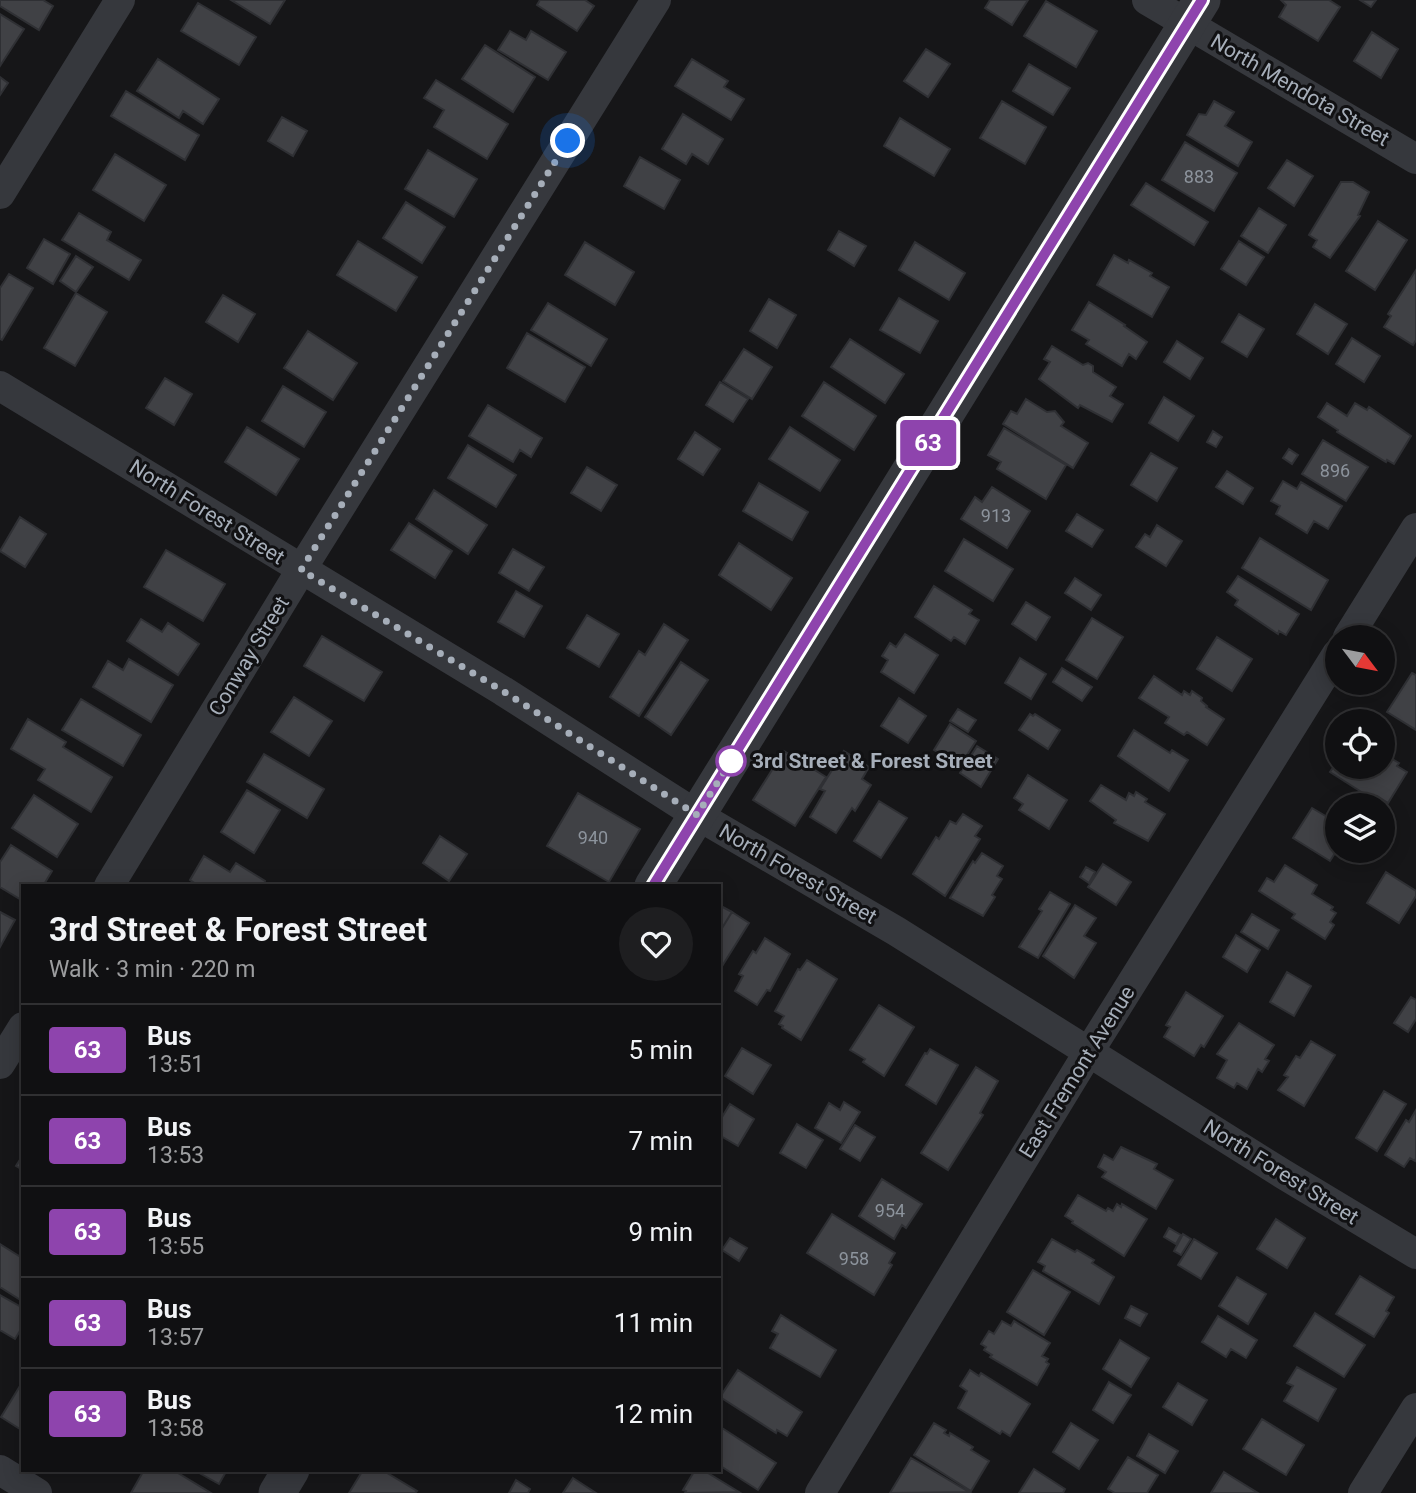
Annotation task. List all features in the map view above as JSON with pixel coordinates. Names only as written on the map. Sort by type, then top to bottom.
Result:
[{"type":"street","points":[[0,194],[120,0]]},
{"type":"street","name":"Conway Street","points":[[110,884],[301,570],[656,0]]},
{"type":"street","name":"North Mendota Street","points":[[1147,0],[1195,12],[1416,159]]},
{"type":"street","points":[[654,884],[1195,12]]},
{"type":"street","name":"North Forest Street","points":[[0,387],[503,691],[697,815],[896,931],[1088,1053],[1416,1254]]},
{"type":"street","points":[[1355,625],[1416,528]]},
{"type":"street","name":"East Fremont Avenue","points":[[820,1493],[1088,1053],[1325,673]]},
{"type":"street","points":[[0,1064],[21,1030]]},
{"type":"street","points":[[1363,1493],[1416,1408]]},
{"type":"street","points":[[0,1470],[37,1493]]},
{"type":"street","points":[[277,1493],[290,1472]]},
{"type":"building","points":[[0,0],[43,0],[53,6],[39,30],[0,6]]},
{"type":"building","points":[[231,0],[285,0],[270,24]]},
{"type":"building","points":[[540,0],[585,0],[594,6],[577,31],[537,5]]},
{"type":"building","points":[[990,0],[1028,0],[1012,25],[985,8]]},
{"type":"building","points":[[1281,0],[1329,0],[1340,7],[1318,41],[1279,17],[1286,5]]},
{"type":"building","points":[[1360,0],[1376,0],[1371,7]]},
{"type":"building","points":[[1046,1],[1097,31],[1076,67],[1024,36]]},
{"type":"building","points":[[198,3],[256,37],[239,65],[181,31]]},
{"type":"building","points":[[0,14],[24,29],[0,66]]},
{"type":"building","points":[[510,31],[526,40],[531,31],[566,52],[548,80],[498,50]]},
{"type":"building","points":[[1372,32],[1398,49],[1381,78],[1354,61]]},
{"type":"building","points":[[485,45],[535,77],[513,112],[462,79]]},
{"type":"building","points":[[926,49],[950,64],[928,97],[904,81]]},
{"type":"building","points":[[158,59],[219,99],[203,124],[183,111],[179,118],[137,91]]},
{"type":"building","points":[[692,59],[728,81],[724,87],[744,99],[731,120],[675,86]]},
{"type":"building","points":[[1029,64],[1070,88],[1053,115],[1013,91]]},
{"type":"building","points":[[0,77],[8,83],[0,95]]},
{"type":"building","points":[[436,80],[508,124],[487,159],[434,127],[444,110],[424,98]]},
{"type":"building","points":[[126,91],[199,135],[185,160],[111,116]]},
{"type":"building","points":[[1002,101],[1046,127],[1025,164],[980,138]]},
{"type":"building","points":[[1214,101],[1234,112],[1225,126],[1252,142],[1238,166],[1187,135],[1199,114],[1206,115]]},
{"type":"building","points":[[683,114],[723,139],[708,164],[692,154],[686,164],[662,149]]},
{"type":"building","points":[[282,117],[307,131],[293,156],[268,141]]},
{"type":"building","points":[[900,118],[950,149],[934,176],[884,146]]},
{"type":"building","points":[[1185,142],[1237,173],[1214,211],[1162,180]]},
{"type":"building","points":[[428,150],[477,179],[454,217],[405,189]]},
{"type":"building","points":[[115,154],[166,185],[144,221],[93,190]]},
{"type":"building","points":[[640,157],[680,180],[664,209],[624,186]]},
{"type":"building","points":[[1287,160],[1313,176],[1294,206],[1268,188]]},
{"type":"building","points":[[1341,182],[1353,182],[1369,192],[1358,215],[1360,216],[1330,258],[1313,247],[1317,240],[1309,235]]},
{"type":"building","points":[[1146,183],[1208,222],[1194,245],[1131,205]]},
{"type":"building","points":[[406,202],[445,227],[422,263],[383,238]]},
{"type":"building","points":[[1259,208],[1286,225],[1268,253],[1241,236]]},
{"type":"building","points":[[79,213],[111,232],[107,240],[141,260],[129,280],[62,240]]},
{"type":"building","points":[[1378,221],[1407,240],[1375,290],[1346,271]]},
{"type":"building","points":[[839,231],[866,246],[854,266],[828,250]]},
{"type":"building","points":[[44,239],[70,254],[53,284],[27,268]]},
{"type":"building","points":[[358,241],[417,277],[396,311],[337,275]]},
{"type":"building","points":[[1239,241],[1264,257],[1246,285],[1221,269]]},
{"type":"building","points":[[585,242],[634,272],[615,305],[565,275]]},
{"type":"building","points":[[915,242],[965,273],[949,300],[899,270]]},
{"type":"building","points":[[1114,255],[1152,273],[1150,276],[1169,287],[1152,317],[1097,285]]},
{"type":"building","points":[[76,256],[93,267],[76,292],[60,281]]},
{"type":"building","points":[[1416,270],[1416,340],[1413,345],[1384,327],[1391,316],[1388,314]]},
{"type":"building","points":[[9,274],[33,288],[2,340],[0,288]]},
{"type":"building","points":[[76,293],[107,312],[75,366],[44,348]]},
{"type":"building","points":[[223,295],[255,314],[238,342],[206,322]]},
{"type":"building","points":[[899,298],[938,321],[920,353],[880,330]]},
{"type":"building","points":[[769,299],[796,315],[777,348],[750,331]]},
{"type":"building","points":[[1089,302],[1147,342],[1136,359],[1129,354],[1122,366],[1086,344],[1089,340],[1072,330]]},
{"type":"building","points":[[548,303],[607,339],[591,366],[531,330]]},
{"type":"building","points":[[1315,304],[1347,324],[1328,354],[1297,334]]},
{"type":"building","points":[[1239,314],[1264,329],[1247,357],[1222,342]]},
{"type":"building","points":[[308,331],[357,363],[333,400],[284,368]]},
{"type":"building","points":[[527,333],[585,367],[565,402],[507,368]]},
{"type":"building","points":[[1352,338],[1380,356],[1364,382],[1336,364]]},
{"type":"building","points":[[850,339],[904,374],[885,403],[831,367]]},
{"type":"building","points":[[1177,341],[1203,358],[1190,379],[1164,362]]},
{"type":"building","points":[[1052,346],[1083,365],[1088,363],[1093,366],[1093,372],[1116,387],[1110,396],[1123,404],[1112,422],[1080,405],[1078,408],[1039,379],[1050,362],[1044,359]]},
{"type":"building","points":[[744,349],[772,367],[752,399],[723,381]]},
{"type":"building","points":[[165,378],[192,394],[174,425],[146,408]]},
{"type":"building","points":[[720,382],[748,399],[733,422],[706,405]]},
{"type":"building","points":[[824,382],[876,416],[854,450],[802,416]]},
{"type":"building","points":[[283,386],[326,412],[304,447],[262,421]]},
{"type":"building","points":[[1164,397],[1194,416],[1178,441],[1149,423]]},
{"type":"building","points":[[1026,399],[1047,412],[1055,411],[1064,422],[1061,426],[1088,443],[1073,468],[1003,424],[1011,411],[1017,414]]},
{"type":"building","points":[[1327,403],[1347,416],[1355,403],[1367,410],[1369,407],[1411,436],[1394,464],[1387,460],[1386,462],[1337,432],[1338,430],[1318,417]]},
{"type":"building","points":[[488,405],[542,438],[531,457],[520,450],[513,462],[469,436]]},
{"type":"building","points":[[247,427],[299,459],[276,495],[225,462]]},
{"type":"building","points":[[790,427],[840,460],[820,491],[769,459]]},
{"type":"building","points":[[1004,428],[1066,465],[1046,499],[997,469],[1001,462],[988,455]]},
{"type":"building","points":[[1213,431],[1222,437],[1216,447],[1207,442]]},
{"type":"building","points":[[695,432],[720,449],[703,475],[678,459]]},
{"type":"building","points":[[1323,440],[1368,467],[1346,501],[1302,474]]},
{"type":"building","points":[[468,445],[516,475],[496,507],[448,478]]},
{"type":"building","points":[[1289,449],[1298,455],[1292,464],[1283,458]]},
{"type":"building","points":[[1151,453],[1177,468],[1157,501],[1131,485]]},
{"type":"building","points":[[587,467],[617,485],[601,511],[571,493]]},
{"type":"building","points":[[1227,471],[1253,488],[1243,504],[1216,487]]},
{"type":"building","points":[[1283,481],[1297,489],[1301,482],[1342,506],[1328,529],[1314,521],[1307,533],[1276,514],[1280,506],[1271,501]]},
{"type":"building","points":[[759,483],[808,512],[792,540],[743,511]]},
{"type":"building","points":[[992,487],[1030,511],[1007,548],[961,519],[975,497],[982,502]]},
{"type":"building","points":[[434,490],[487,525],[468,554],[416,519]]},
{"type":"building","points":[[1077,514],[1103,530],[1092,547],[1066,531]]},
{"type":"building","points":[[20,517],[46,534],[25,567],[0,551]]},
{"type":"building","points":[[409,523],[452,551],[435,578],[391,550]]},
{"type":"building","points":[[1157,525],[1182,541],[1166,566],[1136,547],[1145,534],[1150,537]]},
{"type":"building","points":[[1260,538],[1328,580],[1311,610],[1242,568]]},
{"type":"building","points":[[964,539],[1013,569],[993,601],[945,571]]},
{"type":"building","points":[[739,543],[792,578],[771,610],[719,575]]},
{"type":"building","points":[[513,549],[544,567],[529,591],[499,573]]},
{"type":"building","points":[[166,550],[225,584],[203,621],[144,587]]},
{"type":"building","points":[[1238,576],[1299,614],[1286,635],[1279,631],[1278,634],[1235,605],[1238,600],[1227,592]]},
{"type":"building","points":[[1075,578],[1101,595],[1091,610],[1065,593]]},
{"type":"building","points":[[934,586],[972,610],[969,614],[979,620],[965,644],[954,637],[951,641],[915,617]]},
{"type":"building","points":[[516,591],[542,606],[524,637],[498,622]]},
{"type":"building","points":[[1026,602],[1050,617],[1036,640],[1012,624]]},
{"type":"building","points":[[587,615],[619,634],[599,667],[567,648]]},
{"type":"building","points":[[1092,618],[1123,637],[1097,679],[1066,660]]},
{"type":"building","points":[[141,619],[162,632],[168,623],[199,644],[178,675],[127,641]]},
{"type":"building","points":[[664,624],[688,640],[639,716],[610,697],[639,651],[645,655]]},
{"type":"building","points":[[905,634],[938,655],[914,693],[881,672],[888,660],[882,656],[890,643],[896,647]]},
{"type":"building","points":[[322,636],[382,672],[364,701],[304,666]]},
{"type":"building","points":[[1217,637],[1252,659],[1232,691],[1197,669]]},
{"type":"building","points":[[1020,658],[1046,674],[1031,699],[1005,683]]},
{"type":"building","points":[[129,659],[173,685],[151,722],[93,687],[108,661],[123,670]]},
{"type":"building","points":[[681,662],[708,680],[671,735],[645,717]]},
{"type":"building","points":[[1062,668],[1092,687],[1082,701],[1053,682]]},
{"type":"building","points":[[1412,673],[1416,675],[1416,730],[1395,717],[1395,709],[1389,709]]},
{"type":"building","points":[[1154,676],[1182,695],[1184,691],[1190,695],[1192,691],[1202,698],[1201,701],[1206,707],[1224,719],[1207,745],[1187,732],[1184,735],[1165,723],[1169,717],[1139,698]]},
{"type":"building","points":[[294,697],[332,721],[309,756],[271,732]]},
{"type":"building","points":[[899,698],[926,716],[908,743],[881,726]]},
{"type":"building","points":[[81,699],[141,735],[123,766],[62,730]]},
{"type":"building","points":[[958,709],[976,720],[968,732],[950,721]]},
{"type":"building","points":[[1030,714],[1035,714],[1060,730],[1048,749],[1019,730]]},
{"type":"building","points":[[28,719],[66,742],[63,747],[112,777],[91,812],[38,780],[45,769],[11,749]]},
{"type":"building","points":[[950,724],[976,741],[960,766],[934,750]]},
{"type":"building","points":[[1134,730],[1170,753],[1172,750],[1188,760],[1169,791],[1118,756]]},
{"type":"building","points":[[977,746],[998,759],[981,787],[960,773]]},
{"type":"building","points":[[784,751],[826,777],[795,826],[753,800]]},
{"type":"building","points":[[844,751],[869,767],[862,779],[871,785],[855,811],[852,808],[836,833],[810,817],[825,791],[820,789]]},
{"type":"building","points":[[264,754],[324,789],[307,818],[247,782]]},
{"type":"building","points":[[1395,761],[1399,763],[1397,766],[1407,772],[1394,793],[1363,793],[1341,779],[1395,779]]},
{"type":"building","points":[[1028,775],[1067,800],[1049,829],[1019,810],[1023,804],[1014,798]]},
{"type":"building","points":[[1101,785],[1126,800],[1129,793],[1134,796],[1136,792],[1147,799],[1145,802],[1165,814],[1148,841],[1114,823],[1116,820],[1090,801]]},
{"type":"building","points":[[247,790],[280,810],[254,853],[221,832]]},
{"type":"building","points":[[578,793],[640,829],[609,882],[547,846]]},
{"type":"building","points":[[34,795],[78,824],[57,857],[12,828]]},
{"type":"building","points":[[879,801],[907,818],[881,858],[854,841]]},
{"type":"building","points":[[1312,808],[1325,816],[1325,858],[1293,838]]},
{"type":"building","points":[[963,814],[982,826],[975,836],[980,839],[945,896],[913,874],[936,837],[939,839],[950,821],[956,824]]},
{"type":"building","points":[[440,836],[467,854],[449,881],[423,863]]},
{"type":"building","points":[[11,845],[52,871],[44,884],[21,884],[21,900],[0,887],[0,862]]},
{"type":"building","points":[[982,853],[1003,866],[997,876],[1002,879],[992,895],[995,897],[983,916],[950,898],[973,861],[975,863]]},
{"type":"building","points":[[204,856],[230,872],[236,863],[265,881],[264,884],[196,884],[190,880]]},
{"type":"building","points":[[1103,864],[1131,882],[1116,905],[1088,887]]},
{"type":"building","points":[[1285,865],[1317,885],[1312,894],[1333,907],[1331,910],[1336,913],[1330,922],[1334,925],[1325,939],[1292,918],[1295,914],[1259,891],[1267,878],[1274,882]]},
{"type":"building","points":[[1086,867],[1095,872],[1089,883],[1080,877]]},
{"type":"building","points":[[1386,872],[1416,891],[1416,896],[1399,923],[1367,903]]},
{"type":"building","points":[[1050,892],[1070,904],[1038,958],[1019,947],[1042,911],[1039,909]]},
{"type":"building","points":[[1075,905],[1096,918],[1084,936],[1096,943],[1074,978],[1043,956]]},
{"type":"building","points":[[721,906],[732,912],[721,930]]},
{"type":"building","points":[[0,912],[15,920],[0,947]]},
{"type":"building","points":[[732,912],[749,923],[721,968],[721,930]]},
{"type":"building","points":[[1252,914],[1279,930],[1268,949],[1241,932]]},
{"type":"building","points":[[1236,935],[1260,950],[1247,972],[1223,957]]},
{"type":"building","points":[[765,938],[790,954],[770,991],[767,990],[757,1005],[735,991],[743,976],[739,974],[753,951],[756,953]]},
{"type":"building","points":[[807,960],[837,979],[801,1040],[782,1028],[779,1024],[784,1016],[775,1011],[798,969],[800,970]]},
{"type":"building","points":[[1287,972],[1311,986],[1294,1016],[1270,1002]]},
{"type":"building","points":[[1186,992],[1223,1016],[1204,1047],[1201,1045],[1194,1056],[1164,1037],[1170,1027],[1166,1025]]},
{"type":"building","points":[[1411,997],[1416,1000],[1416,1019],[1408,1032],[1394,1023]]},
{"type":"building","points":[[879,1005],[914,1027],[884,1076],[850,1050]]},
{"type":"building","points":[[1239,1023],[1274,1045],[1265,1059],[1269,1061],[1262,1072],[1258,1069],[1247,1089],[1237,1083],[1234,1088],[1217,1078],[1227,1060],[1217,1054]]},
{"type":"building","points":[[1311,1041],[1335,1055],[1304,1106],[1278,1090],[1288,1077],[1284,1075],[1296,1056],[1300,1058]]},
{"type":"building","points":[[742,1048],[771,1065],[753,1094],[725,1076]]},
{"type":"building","points":[[930,1049],[958,1065],[936,1104],[906,1085]]},
{"type":"building","points":[[976,1067],[998,1081],[980,1113],[983,1115],[948,1170],[921,1153]]},
{"type":"building","points":[[1384,1091],[1406,1104],[1377,1151],[1356,1138]]},
{"type":"building","points":[[844,1102],[860,1112],[841,1143],[815,1128],[829,1103],[840,1110]]},
{"type":"building","points":[[730,1104],[754,1119],[738,1146],[721,1136],[721,1119]]},
{"type":"building","points":[[1416,1110],[1416,1158],[1415,1161],[1410,1158],[1404,1167],[1385,1155],[1406,1120],[1409,1122]]},
{"type":"building","points":[[797,1124],[823,1140],[806,1168],[780,1153]]},
{"type":"building","points":[[855,1125],[875,1137],[860,1161],[840,1149]]},
{"type":"building","points":[[1121,1147],[1157,1164],[1154,1169],[1173,1180],[1156,1209],[1102,1177],[1106,1172],[1098,1167],[1104,1155],[1113,1160]]},
{"type":"building","points":[[882,1179],[922,1204],[906,1228],[902,1225],[894,1239],[859,1216]]},
{"type":"building","points":[[1078,1195],[1106,1211],[1108,1208],[1113,1211],[1117,1204],[1121,1207],[1122,1204],[1147,1219],[1124,1256],[1065,1216]]},
{"type":"building","points":[[832,1214],[895,1253],[889,1263],[892,1265],[874,1295],[807,1253]]},
{"type":"building","points":[[1276,1219],[1305,1238],[1287,1268],[1257,1249]]},
{"type":"building","points":[[1169,1228],[1181,1235],[1176,1244],[1164,1237]]},
{"type":"building","points":[[1183,1234],[1191,1239],[1181,1255],[1174,1251]]},
{"type":"building","points":[[730,1238],[747,1248],[739,1261],[722,1250]]},
{"type":"building","points":[[1052,1239],[1094,1260],[1092,1263],[1114,1277],[1099,1304],[1043,1271],[1045,1266],[1038,1262]]},
{"type":"building","points":[[1194,1239],[1217,1253],[1201,1279],[1178,1265]]},
{"type":"building","points":[[0,1244],[19,1256],[21,1254],[21,1300],[0,1287]]},
{"type":"building","points":[[1033,1270],[1070,1292],[1044,1335],[1007,1312]]},
{"type":"building","points":[[1360,1276],[1394,1297],[1386,1311],[1389,1313],[1374,1337],[1336,1314]]},
{"type":"building","points":[[1237,1277],[1266,1294],[1248,1324],[1219,1306]]},
{"type":"building","points":[[0,1295],[21,1307],[21,1329],[15,1339],[0,1330]]},
{"type":"building","points":[[1131,1306],[1147,1314],[1140,1326],[1125,1318]]},
{"type":"building","points":[[1315,1313],[1365,1345],[1344,1377],[1294,1346]]},
{"type":"building","points":[[781,1315],[836,1350],[820,1377],[770,1348],[778,1334],[772,1331]]},
{"type":"building","points":[[1218,1316],[1257,1340],[1246,1358],[1231,1349],[1226,1357],[1202,1342]]},
{"type":"building","points":[[1002,1321],[1011,1326],[1014,1321],[1050,1343],[1042,1356],[1048,1359],[1046,1362],[1049,1364],[1037,1385],[990,1357],[992,1355],[984,1350],[986,1347],[981,1344],[989,1331],[994,1334]]},
{"type":"building","points":[[1120,1340],[1149,1358],[1131,1387],[1103,1369]]},
{"type":"building","points":[[1297,1367],[1336,1389],[1318,1421],[1284,1401],[1293,1386],[1287,1383]]},
{"type":"building","points":[[738,1370],[802,1412],[787,1436],[777,1430],[776,1433],[721,1396]]},
{"type":"building","points":[[970,1370],[979,1376],[981,1373],[1030,1404],[1010,1436],[1002,1431],[1000,1434],[958,1408],[967,1391],[960,1386]]},
{"type":"building","points":[[1109,1382],[1131,1395],[1113,1423],[1093,1410]]},
{"type":"building","points":[[1178,1383],[1207,1400],[1192,1425],[1163,1407]]},
{"type":"building","points":[[21,1384],[21,1430],[1,1417]]},
{"type":"building","points":[[1262,1419],[1304,1445],[1286,1475],[1243,1449]]},
{"type":"building","points":[[934,1423],[946,1430],[944,1433],[949,1436],[950,1433],[973,1447],[971,1450],[989,1461],[971,1491],[914,1455]]},
{"type":"building","points":[[1071,1423],[1098,1440],[1079,1469],[1053,1452]]},
{"type":"building","points":[[721,1427],[776,1463],[758,1490],[721,1466]]},
{"type":"building","points":[[1149,1434],[1178,1451],[1165,1473],[1137,1456]]},
{"type":"building","points":[[1128,1457],[1158,1475],[1147,1493],[1115,1493],[1108,1489]]},
{"type":"building","points":[[911,1458],[920,1463],[969,1492],[890,1493]]},
{"type":"building","points":[[1034,1469],[1065,1489],[1063,1493],[1019,1493]]},
{"type":"building","points":[[143,1472],[176,1472],[211,1493],[131,1493]]},
{"type":"building","points":[[198,1472],[226,1472],[219,1484]]},
{"type":"building","points":[[362,1472],[385,1472],[417,1491],[415,1493],[349,1493]]},
{"type":"building","points":[[694,1472],[706,1472],[739,1492],[685,1493],[683,1490]]},
{"type":"building","points":[[1224,1472],[1258,1493],[1211,1493]]},
{"type":"building","points":[[573,1478],[596,1493],[563,1493]]},
{"type":"building","points":[[516,1480],[530,1489],[528,1493],[509,1493]]},
{"type":"bus line","name":"63","points":[[654,884],[1202,0]]},
{"type":"place","name":"3rd Street & Forest Street","points":[[731,761]]},
{"type":"route","points":[[568,141],[301,570],[503,691],[697,815],[731,761]]}]
